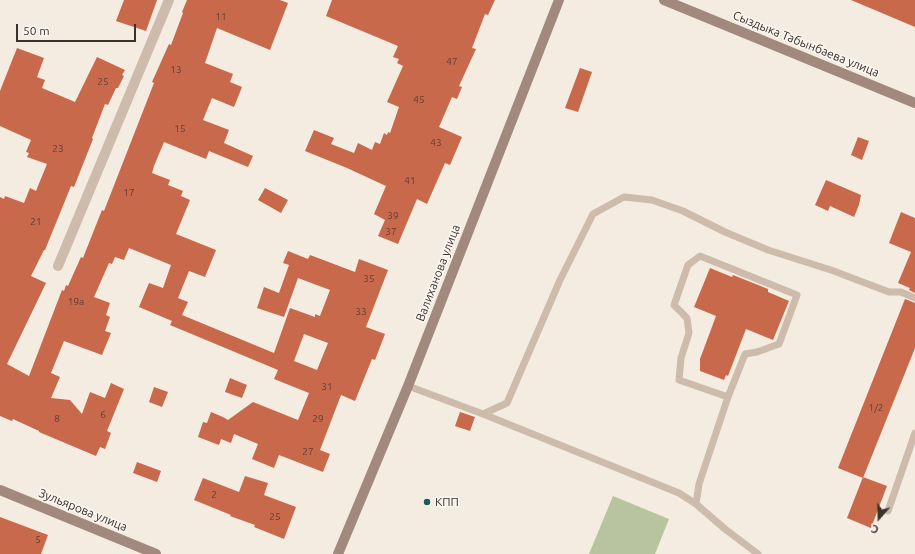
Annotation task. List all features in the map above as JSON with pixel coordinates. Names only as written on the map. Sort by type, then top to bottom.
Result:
[{"type":"street","points":[[58,266],[169,0]]},
{"type":"street","name":"Валиханова улица","points":[[338,554],[408,386],[559,0]]},
{"type":"street","name":"Сыздыка Табынбаева улица","points":[[664,0],[915,103]]},
{"type":"street","name":"Зульярова улица","points":[[0,490],[156,554]]},
{"type":"lane","points":[[483,414],[507,403],[560,280],[593,214],[624,197],[652,200],[683,211],[725,232],[768,250],[831,270],[889,292],[900,292],[915,298]]},
{"type":"lane","points":[[696,504],[699,484],[728,397],[745,354],[757,352],[779,344],[797,295],[700,256],[688,265],[674,305],[686,318],[689,333],[681,358],[679,380],[728,397]]},
{"type":"lane","points":[[408,386],[483,414],[679,493],[696,504],[725,529],[758,554]]},
{"type":"lane","points":[[888,511],[915,433]]},
{"type":"green space","points":[[613,496],[669,519],[655,554],[589,554]]},
{"type":"building","points":[[124,0],[157,0],[146,31],[116,21]]},
{"type":"building","points":[[187,0],[280,0],[288,3],[270,50],[217,28],[205,63],[233,74],[230,82],[242,87],[234,107],[212,98],[203,120],[229,130],[224,143],[253,156],[248,167],[209,151],[206,159],[164,142],[154,166],[152,173],[170,180],[168,185],[183,191],[181,196],[190,200],[176,234],[216,250],[205,277],[189,271],[178,298],[188,302],[182,315],[274,353],[290,308],[315,317],[315,314],[320,316],[330,290],[298,278],[284,317],[257,308],[264,287],[279,293],[289,265],[283,263],[288,251],[308,259],[310,255],[355,272],[359,259],[388,270],[366,327],[385,334],[375,360],[372,359],[355,401],[341,395],[320,450],[330,454],[323,472],[279,455],[274,468],[252,459],[258,444],[234,434],[231,443],[221,439],[219,445],[198,437],[203,422],[207,423],[211,412],[228,420],[253,402],[298,420],[309,393],[274,379],[278,370],[170,325],[172,321],[139,307],[149,283],[163,288],[171,265],[129,248],[124,260],[115,257],[112,264],[109,263],[94,297],[110,303],[106,315],[110,317],[105,331],[111,333],[102,355],[64,341],[51,373],[60,377],[51,398],[70,400],[82,414],[90,392],[105,398],[111,383],[124,389],[107,431],[111,433],[105,449],[100,447],[96,456],[39,432],[13,419],[12,421],[0,416],[0,197],[4,199],[5,196],[24,203],[30,188],[36,191],[47,164],[27,157],[29,153],[26,152],[31,140],[0,126],[0,91],[17,48],[44,58],[37,77],[45,80],[42,88],[75,102],[97,57],[125,70],[122,75],[124,76],[118,88],[116,88],[108,105],[105,104],[74,187],[71,186],[45,250],[31,276],[46,283],[7,364],[29,376],[62,290],[64,291],[66,285],[68,286],[81,257],[83,258],[102,210],[104,211],[154,83],[152,82],[169,44],[171,45],[183,13],[182,12]],"holes":[[[304,334],[328,343],[317,370],[294,361]]]},
{"type":"building","points":[[332,0],[495,0],[488,15],[485,14],[472,48],[476,49],[459,86],[462,87],[457,99],[452,97],[439,127],[462,137],[450,165],[445,163],[427,204],[417,199],[398,244],[378,236],[385,220],[374,214],[386,186],[305,151],[314,130],[334,138],[331,144],[354,153],[358,143],[372,150],[375,142],[380,144],[384,133],[387,135],[388,132],[390,133],[399,107],[387,102],[403,66],[397,63],[399,59],[393,57],[398,46],[326,16]]},
{"type":"building","points":[[851,0],[915,0],[915,27]]},
{"type":"building","points":[[580,68],[592,72],[578,112],[565,108]]},
{"type":"building","points":[[858,137],[869,141],[862,160],[851,155]]},
{"type":"building","points":[[826,180],[861,195],[854,217],[830,206],[828,211],[815,205]]},
{"type":"building","points":[[265,188],[288,200],[281,213],[258,200]]},
{"type":"building","points":[[901,212],[915,218],[915,293],[909,290],[910,288],[898,283],[911,252],[889,243]]},
{"type":"building","points":[[710,268],[732,277],[733,275],[768,289],[768,292],[789,301],[773,340],[746,329],[728,376],[726,375],[724,380],[700,371],[700,359],[716,316],[694,307]]},
{"type":"building","points":[[905,299],[915,303],[915,348],[863,478],[838,468]]},
{"type":"building","points":[[230,378],[247,385],[242,398],[225,392]]},
{"type":"building","points":[[154,387],[168,392],[162,407],[149,402]]},
{"type":"building","points":[[460,412],[475,417],[470,431],[455,426]]},
{"type":"building","points":[[137,462],[161,471],[157,482],[133,473]]},
{"type":"building","points":[[245,476],[268,483],[264,495],[296,507],[284,539],[254,527],[255,525],[194,500],[203,478],[239,492]]},
{"type":"building","points":[[863,477],[887,486],[871,528],[847,518]]},
{"type":"building","points":[[0,517],[48,535],[41,554],[0,554]]},
{"type":"place","name":"КПП","points":[[427,502]]}]
